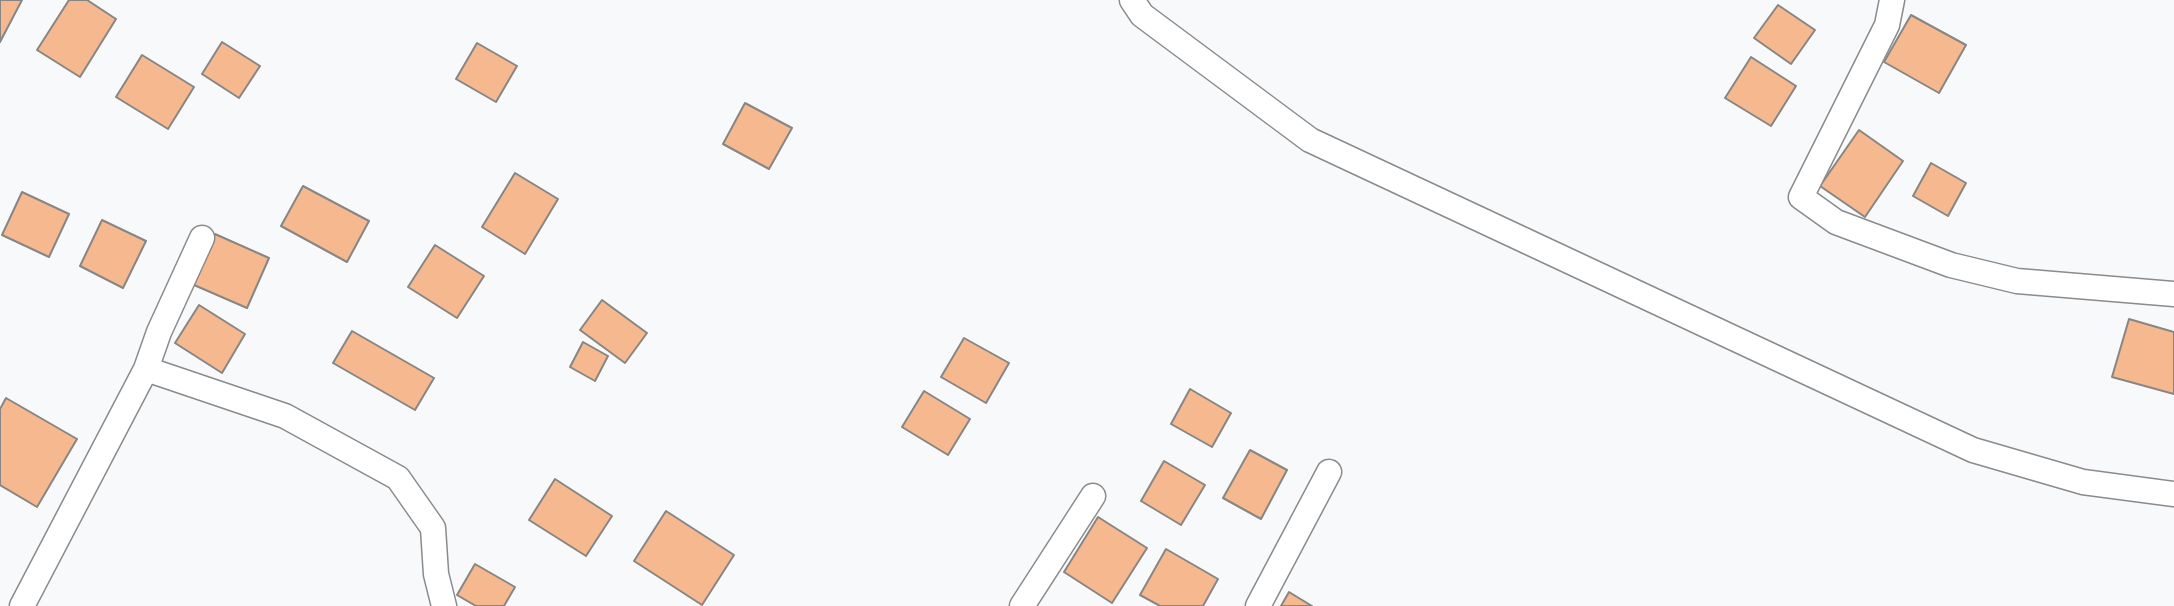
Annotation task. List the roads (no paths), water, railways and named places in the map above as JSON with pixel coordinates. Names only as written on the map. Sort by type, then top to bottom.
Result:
[{"type":"street","points":[[1132,0],[1142,15],[1310,140],[1973,450],[2083,482],[2174,494]]},
{"type":"street","points":[[1892,0],[1887,25],[1801,197],[1836,222],[1951,265],[2017,281],[2174,294]]},
{"type":"street","points":[[22,606],[146,369],[159,332],[202,238]]},
{"type":"street","points":[[146,369],[285,416],[398,478],[433,528],[436,574],[444,606]]},
{"type":"street","points":[[1258,606],[1329,472]]},
{"type":"street","points":[[1022,606],[1093,496]]}]
